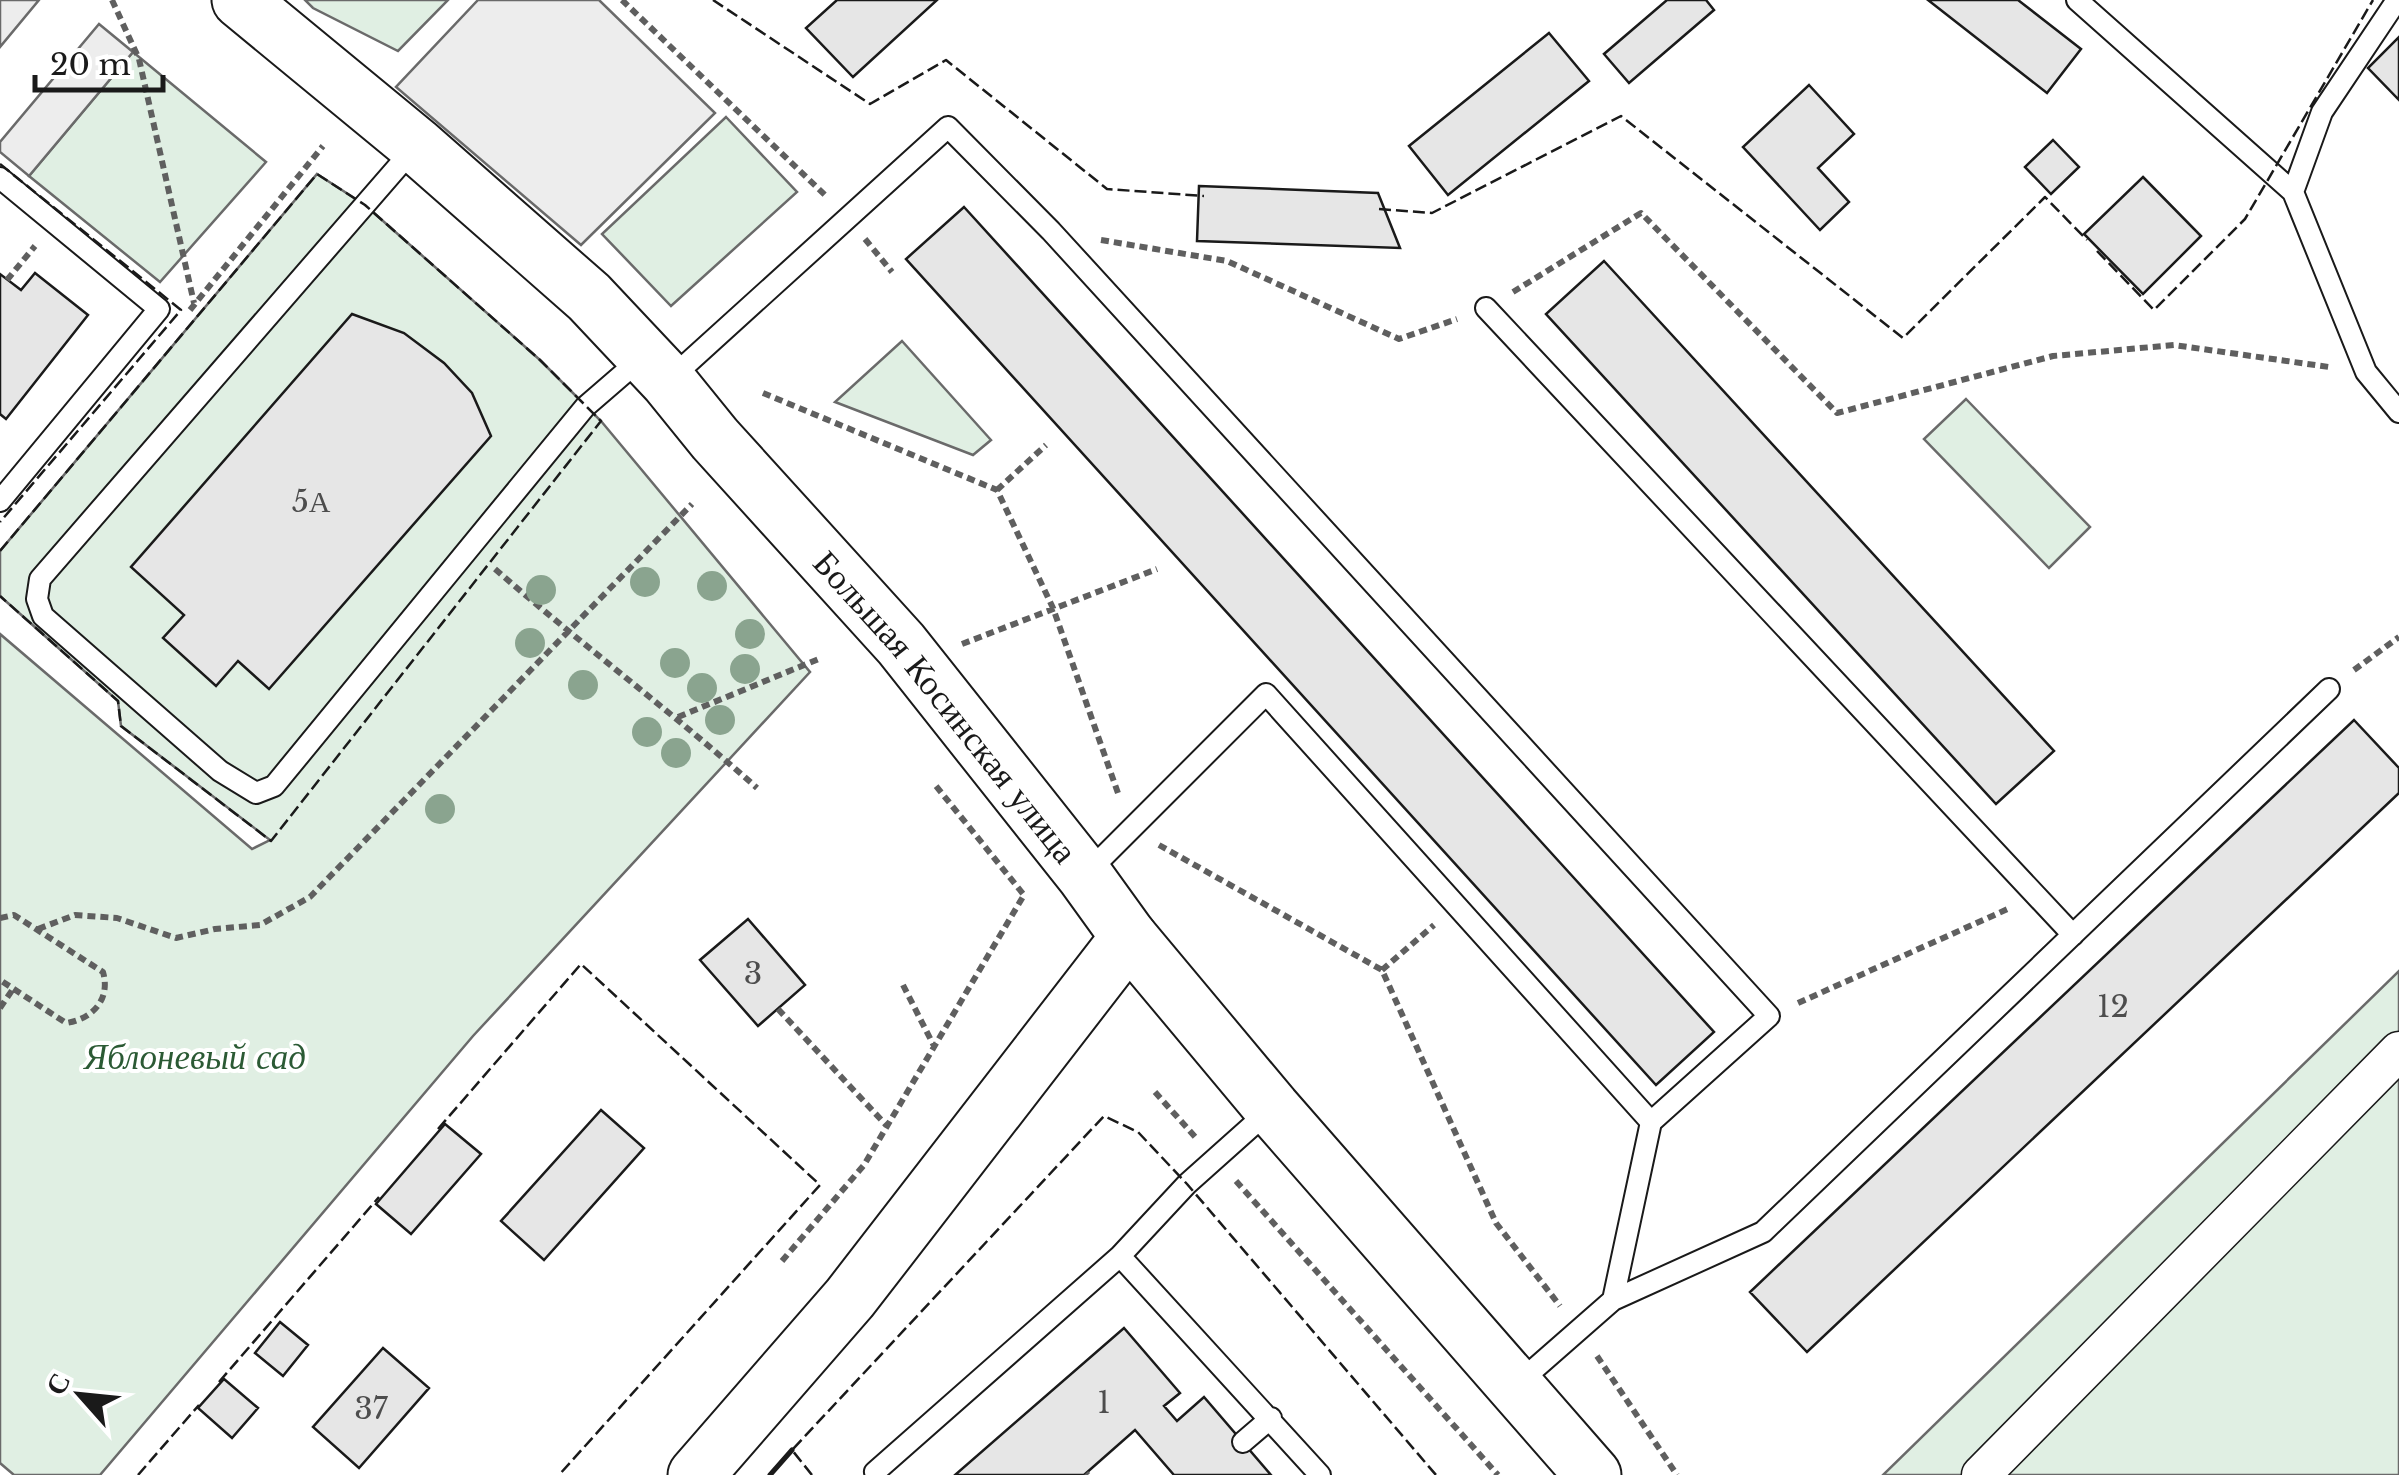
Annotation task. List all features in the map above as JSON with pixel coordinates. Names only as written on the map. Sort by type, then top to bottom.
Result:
[{"type":"street","name":"Большая Косинская улица","points":[[240,0],[416,145],[589,296],[656,369],[901,644],[1128,937],[1514,1386],[1574,1463]]},
{"type":"street","points":[[696,1475],[850,1298],[1128,937]]},
{"type":"street","points":[[1981,1475],[2399,1051]]},
{"type":"lane","points":[[2077,0],[2293,192],[2366,372],[2399,412]]},
{"type":"lane","points":[[2293,192],[2322,112],[2397,0]]},
{"type":"lane","points":[[416,145],[40,579],[37,598],[43,616],[220,771],[256,793],[274,786],[586,407],[656,369],[948,128],[1051,232],[1769,1016],[1651,1122],[1613,1300]]},
{"type":"lane","points":[[0,178],[159,309],[0,501]]},
{"type":"lane","points":[[1486,308],[2073,935]]},
{"type":"lane","points":[[1514,1386],[1613,1300],[1764,1232],[2329,689]]},
{"type":"lane","points":[[1084,876],[1266,694],[1651,1122]]},
{"type":"lane","points":[[876,1475],[1120,1256],[1187,1184],[1272,1108]]},
{"type":"lane","points":[[1120,1256],[1320,1475]]},
{"type":"lane","points":[[1243,1442],[1272,1418]]},
{"type":"path","points":[[112,0],[140,58],[194,305]]},
{"type":"path","points":[[622,0],[846,216]]},
{"type":"path","points":[[1051,232],[1227,260],[1399,339],[1486,308],[1641,213],[1837,413],[2054,356],[2174,345],[2366,372]]},
{"type":"path","points":[[7,280],[54,223]]},
{"type":"path","points":[[997,490],[1046,444]]},
{"type":"path","points":[[38,930],[76,915],[117,918],[176,938],[260,925],[310,897],[692,504]]},
{"type":"path","points":[[495,569],[566,631],[678,716],[758,788]]},
{"type":"path","points":[[957,646],[1157,569]]},
{"type":"path","points":[[2329,689],[2399,636]]},
{"type":"path","points":[[678,716],[820,658]]},
{"type":"path","points":[[782,1261],[864,1165],[1024,895],[936,786]]},
{"type":"path","points":[[1769,1016],[2038,896]]},
{"type":"path","points":[[1382,970],[1456,906]]},
{"type":"path","points":[[0,918],[14,915],[104,972],[104,994],[99,1006],[83,1020],[66,1022],[0,980]]},
{"type":"path","points":[[902,985],[934,1046]]},
{"type":"path","points":[[0,1008],[13,989]]},
{"type":"path","points":[[778,1008],[887,1126]]},
{"type":"path","points":[[1155,1092],[1498,1475]]},
{"type":"green space","points":[[305,0],[448,0],[398,51],[313,8]]},
{"type":"green space","points":[[133,52],[266,162],[160,282],[29,176]]},
{"type":"green space","points":[[726,117],[797,192],[671,306],[602,234]]},
{"type":"green space","name":"Яблоневый сад","points":[[317,174],[365,205],[540,360],[601,421],[810,672],[473,1036],[100,1475],[14,1475],[0,1463],[0,634],[252,849],[270,840],[121,726],[118,701],[0,596],[0,551]]},
{"type":"green space","points":[[902,341],[991,440],[973,455],[835,402]]},
{"type":"green space","points":[[1966,399],[2090,527],[2049,568],[1924,439]]},
{"type":"green space","points":[[2399,971],[2399,1475],[1883,1475]]},
{"type":"shaded area","points":[[0,0],[39,0],[0,47]]},
{"type":"shaded area","points":[[478,0],[599,0],[715,113],[581,245],[396,87]]},
{"type":"shaded area","points":[[99,24],[133,52],[29,176],[0,152],[0,142]]},
{"type":"building","points":[[837,0],[937,0],[853,77],[806,28]]},
{"type":"building","points":[[1667,0],[1706,0],[1714,10],[1629,83],[1604,54]]},
{"type":"building","points":[[1928,0],[2018,0],[2081,49],[2047,93]]},
{"type":"building","points":[[1549,33],[1589,81],[1448,195],[1409,146]]},
{"type":"building","points":[[2399,37],[2399,100],[2368,68]]},
{"type":"building","points":[[1809,85],[1854,134],[1818,168],[1849,202],[1820,230],[1743,147]]},
{"type":"building","points":[[2053,140],[2079,167],[2051,194],[2025,167]]},
{"type":"building","points":[[2143,177],[2201,236],[2143,294],[2084,234]]},
{"type":"building","points":[[1199,186],[1378,193],[1400,248],[1197,241]]},
{"type":"building","points":[[964,207],[1714,1032],[1656,1085],[906,259]]},
{"type":"building","points":[[1604,261],[2054,751],[1996,804],[1546,314]]},
{"type":"building","points":[[35,273],[88,315],[6,419],[0,414],[0,274],[21,290]]},
{"type":"building","points":[[352,314],[404,333],[444,363],[472,393],[491,436],[269,689],[238,661],[216,686],[163,638],[184,615],[131,567]]},
{"type":"building","points":[[2354,720],[2399,768],[2399,793],[1807,1352],[1750,1292]]},
{"type":"building","points":[[748,919],[805,985],[758,1026],[700,960]]},
{"type":"building","points":[[601,1110],[644,1148],[544,1260],[501,1221]]},
{"type":"building","points":[[445,1124],[481,1154],[411,1234],[376,1204]]},
{"type":"building","points":[[280,1322],[308,1345],[283,1376],[255,1353]]},
{"type":"building","points":[[1124,1328],[1180,1393],[1164,1406],[1177,1421],[1204,1397],[1271,1475],[1174,1475],[1135,1430],[1084,1475],[955,1475]]},
{"type":"building","points":[[383,1348],[429,1388],[359,1468],[313,1427]]},
{"type":"building","points":[[224,1379],[258,1408],[232,1438],[198,1408]]},
{"type":"fence","points":[[713,0],[870,104],[946,60],[1107,189],[1204,196]]},
{"type":"fence","points":[[2097,251],[2154,310],[2245,219],[2373,0]]},
{"type":"fence","points":[[1379,209],[1432,213],[1621,116],[1903,338],[2045,197],[2087,240]]},
{"type":"fence","points":[[0,164],[181,310],[0,522]]},
{"type":"fence","points":[[0,551],[317,174],[365,205],[540,360],[601,421],[271,841],[121,726],[118,701],[0,596]]},
{"type":"fence","points":[[438,1129],[581,964],[820,1185],[559,1475]]},
{"type":"fence","points":[[812,1475],[792,1450],[1104,1116],[1138,1132],[1187,1184],[1436,1475]]},
{"type":"fence","points":[[219,1382],[379,1197]]},
{"type":"fence","points":[[138,1475],[199,1405]]},
{"type":"wall","points":[[770,1475],[792,1450]]}]
